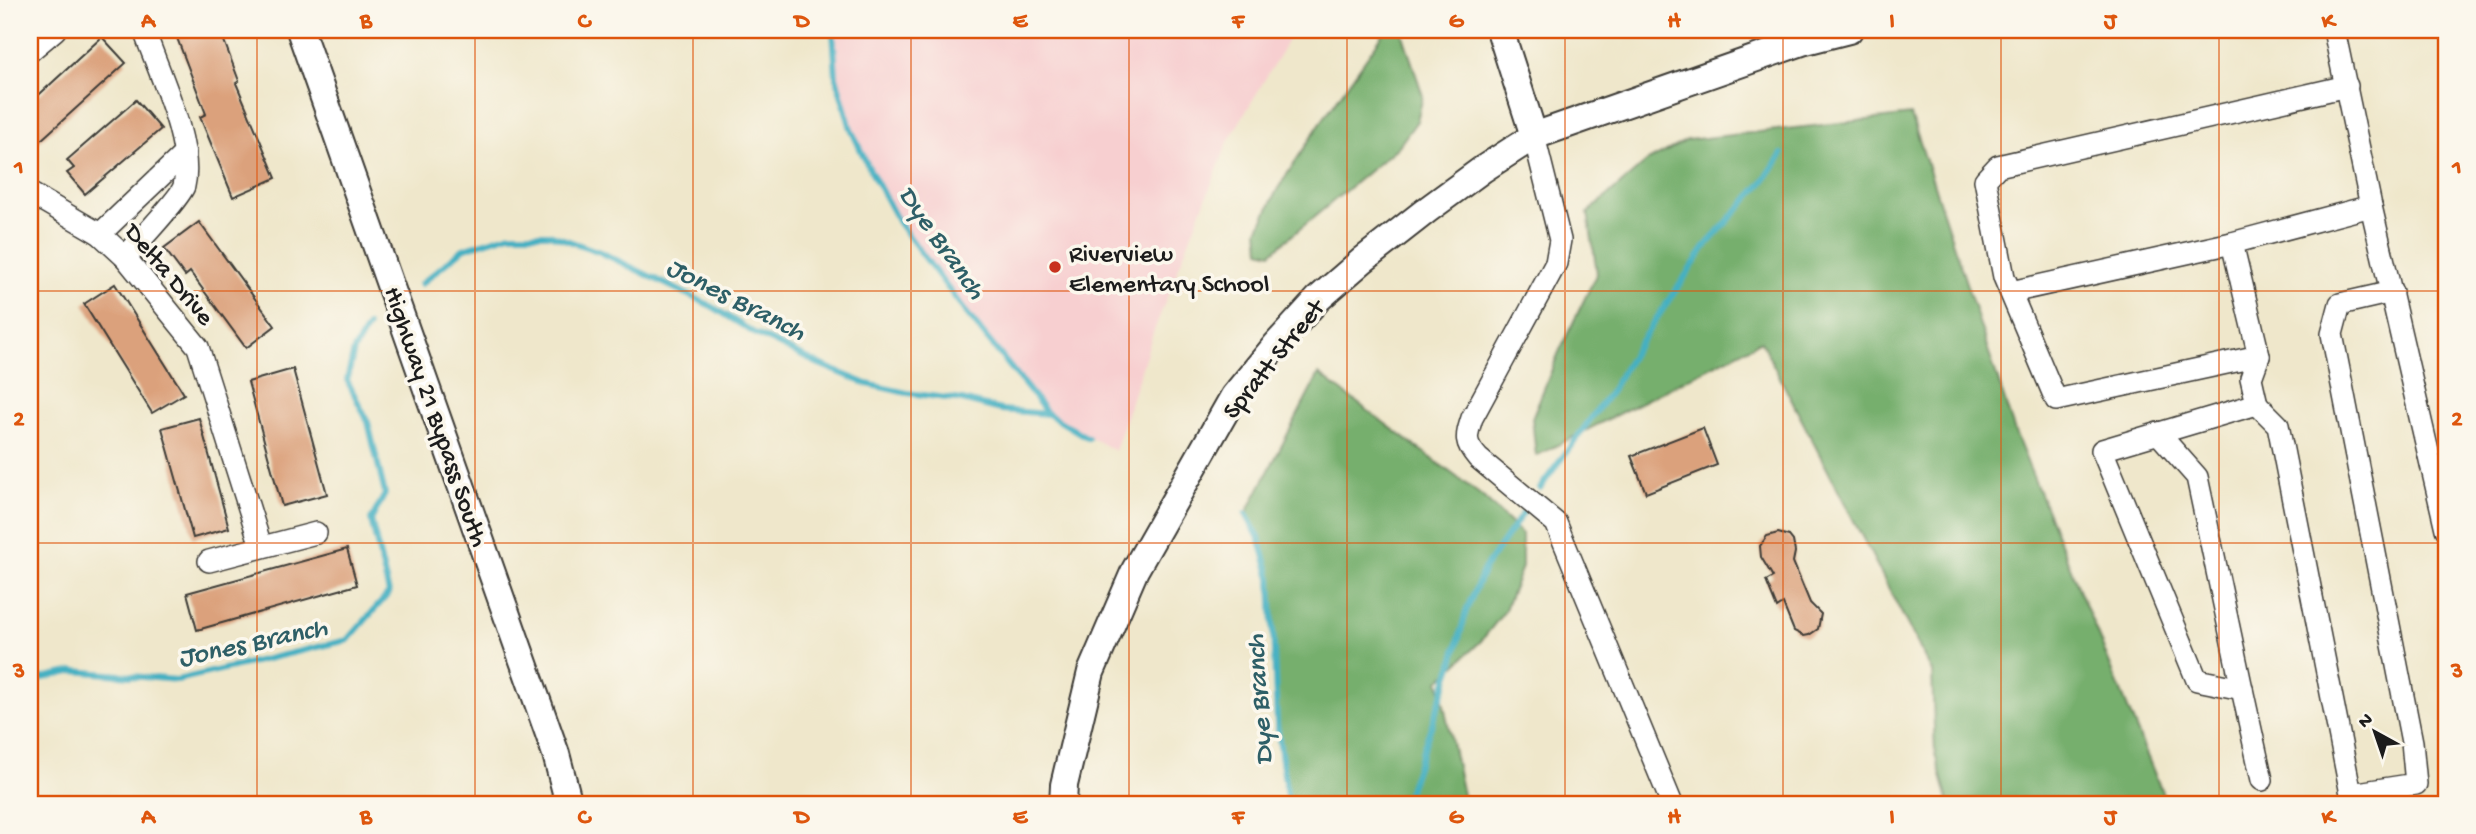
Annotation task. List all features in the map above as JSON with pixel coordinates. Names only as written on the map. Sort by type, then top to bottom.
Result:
[{"type":"main road","name":"Highway 21 Bypass South","points":[[300,30],[556,754],[569,804]]},
{"type":"main road","points":[[1500,30],[1534,136]]},
{"type":"main road","name":"Spratt Street","points":[[1063,804],[1064,785],[1091,672],[1135,570],[1234,397],[1318,299],[1363,260],[1483,169],[1534,136],[1802,42],[1849,30]]},
{"type":"street","points":[[30,51],[55,30]]},
{"type":"street","points":[[125,257],[184,188],[184,153],[180,132],[144,30]]},
{"type":"street","points":[[2334,30],[2371,206],[2446,529]]},
{"type":"street","points":[[2259,356],[2056,400],[2004,276],[1985,180],[1998,166],[2347,86]]},
{"type":"street","points":[[1534,136],[1560,240],[1556,263],[1472,418],[1466,437],[1470,449],[1478,458],[1556,523],[1672,804]]},
{"type":"street","points":[[100,234],[184,153]]},
{"type":"street","name":"Delta Drive","points":[[30,193],[100,234],[125,257],[198,347],[261,546]]},
{"type":"street","points":[[2011,292],[2232,243],[2371,206]]},
{"type":"street","points":[[2232,243],[2259,356],[2251,378],[2257,404],[2277,425],[2351,794],[2416,784],[2412,742],[2332,334],[2340,304],[2392,292]]},
{"type":"street","points":[[2242,689],[2197,680],[2102,450],[2257,404]]},
{"type":"street","points":[[2158,433],[2197,477],[2263,780]]},
{"type":"street","points":[[209,561],[316,533]]},
{"type":"shaded area","name":"Riverview Elementary School","points":[[833,30],[1294,30],[1228,142],[1153,333],[1115,451],[1048,414],[899,223],[851,129],[836,77]]},
{"type":"green space","points":[[1386,30],[1402,32],[1423,96],[1417,121],[1398,147],[1271,253],[1260,250],[1258,230],[1277,190]]},
{"type":"green space","points":[[1911,115],[2016,435],[2167,804],[1949,804],[1935,754],[1932,672],[1761,341],[1536,456],[1532,418],[1559,352],[1597,273],[1588,213],[1646,162],[1687,140]]},
{"type":"green space","points":[[1319,374],[1482,496],[1522,534],[1522,567],[1504,612],[1481,641],[1439,681],[1463,795],[1459,804],[1287,802],[1277,724],[1271,578],[1259,538],[1246,514]]},
{"type":"building","points":[[174,30],[220,30],[239,81],[236,83],[276,178],[233,197],[200,117],[206,114]]},
{"type":"building","points":[[102,37],[126,63],[30,150],[30,103]]},
{"type":"building","points":[[136,100],[161,129],[85,194],[67,173],[74,168],[67,160]]},
{"type":"building","points":[[199,222],[275,326],[246,348],[190,272],[185,276],[164,248]]},
{"type":"building","points":[[115,284],[184,394],[152,413],[84,304]]},
{"type":"building","points":[[293,369],[327,494],[282,506],[248,382]]},
{"type":"building","points":[[199,418],[229,528],[193,538],[162,428]]},
{"type":"building","points":[[1703,428],[1717,465],[1646,493],[1631,456]]},
{"type":"building","points":[[1778,533],[1789,536],[1793,541],[1793,562],[1810,603],[1821,614],[1818,629],[1809,635],[1804,636],[1794,631],[1783,604],[1777,608],[1766,581],[1773,577],[1761,557],[1760,546],[1767,536]]},
{"type":"building","points":[[347,549],[357,585],[197,630],[187,593]]},
{"type":"waterway","name":"Dye Branch","points":[[833,30],[836,77],[851,129],[899,223],[1048,414],[1088,438]]},
{"type":"waterway","points":[[1540,488],[1611,391],[1635,350],[1708,243],[1763,182],[1782,154]]},
{"type":"waterway","name":"Jones Branch","points":[[421,284],[463,249],[510,234],[549,234],[600,252],[713,307],[754,333],[867,384],[907,393],[962,400],[1001,410],[1048,414]]},
{"type":"waterway","name":"Jones Branch","points":[[30,681],[74,671],[177,680],[348,640],[389,593],[371,520],[385,494],[368,422],[347,380],[354,350],[368,326]]},
{"type":"waterway","points":[[1404,804],[1452,666],[1466,611],[1484,569],[1523,513]]},
{"type":"waterway","name":"Dye Branch","points":[[1246,514],[1259,538],[1271,578],[1277,724],[1288,804]]},
{"type":"place","name":"Riverview Elementary School","points":[[1055,267]]}]
